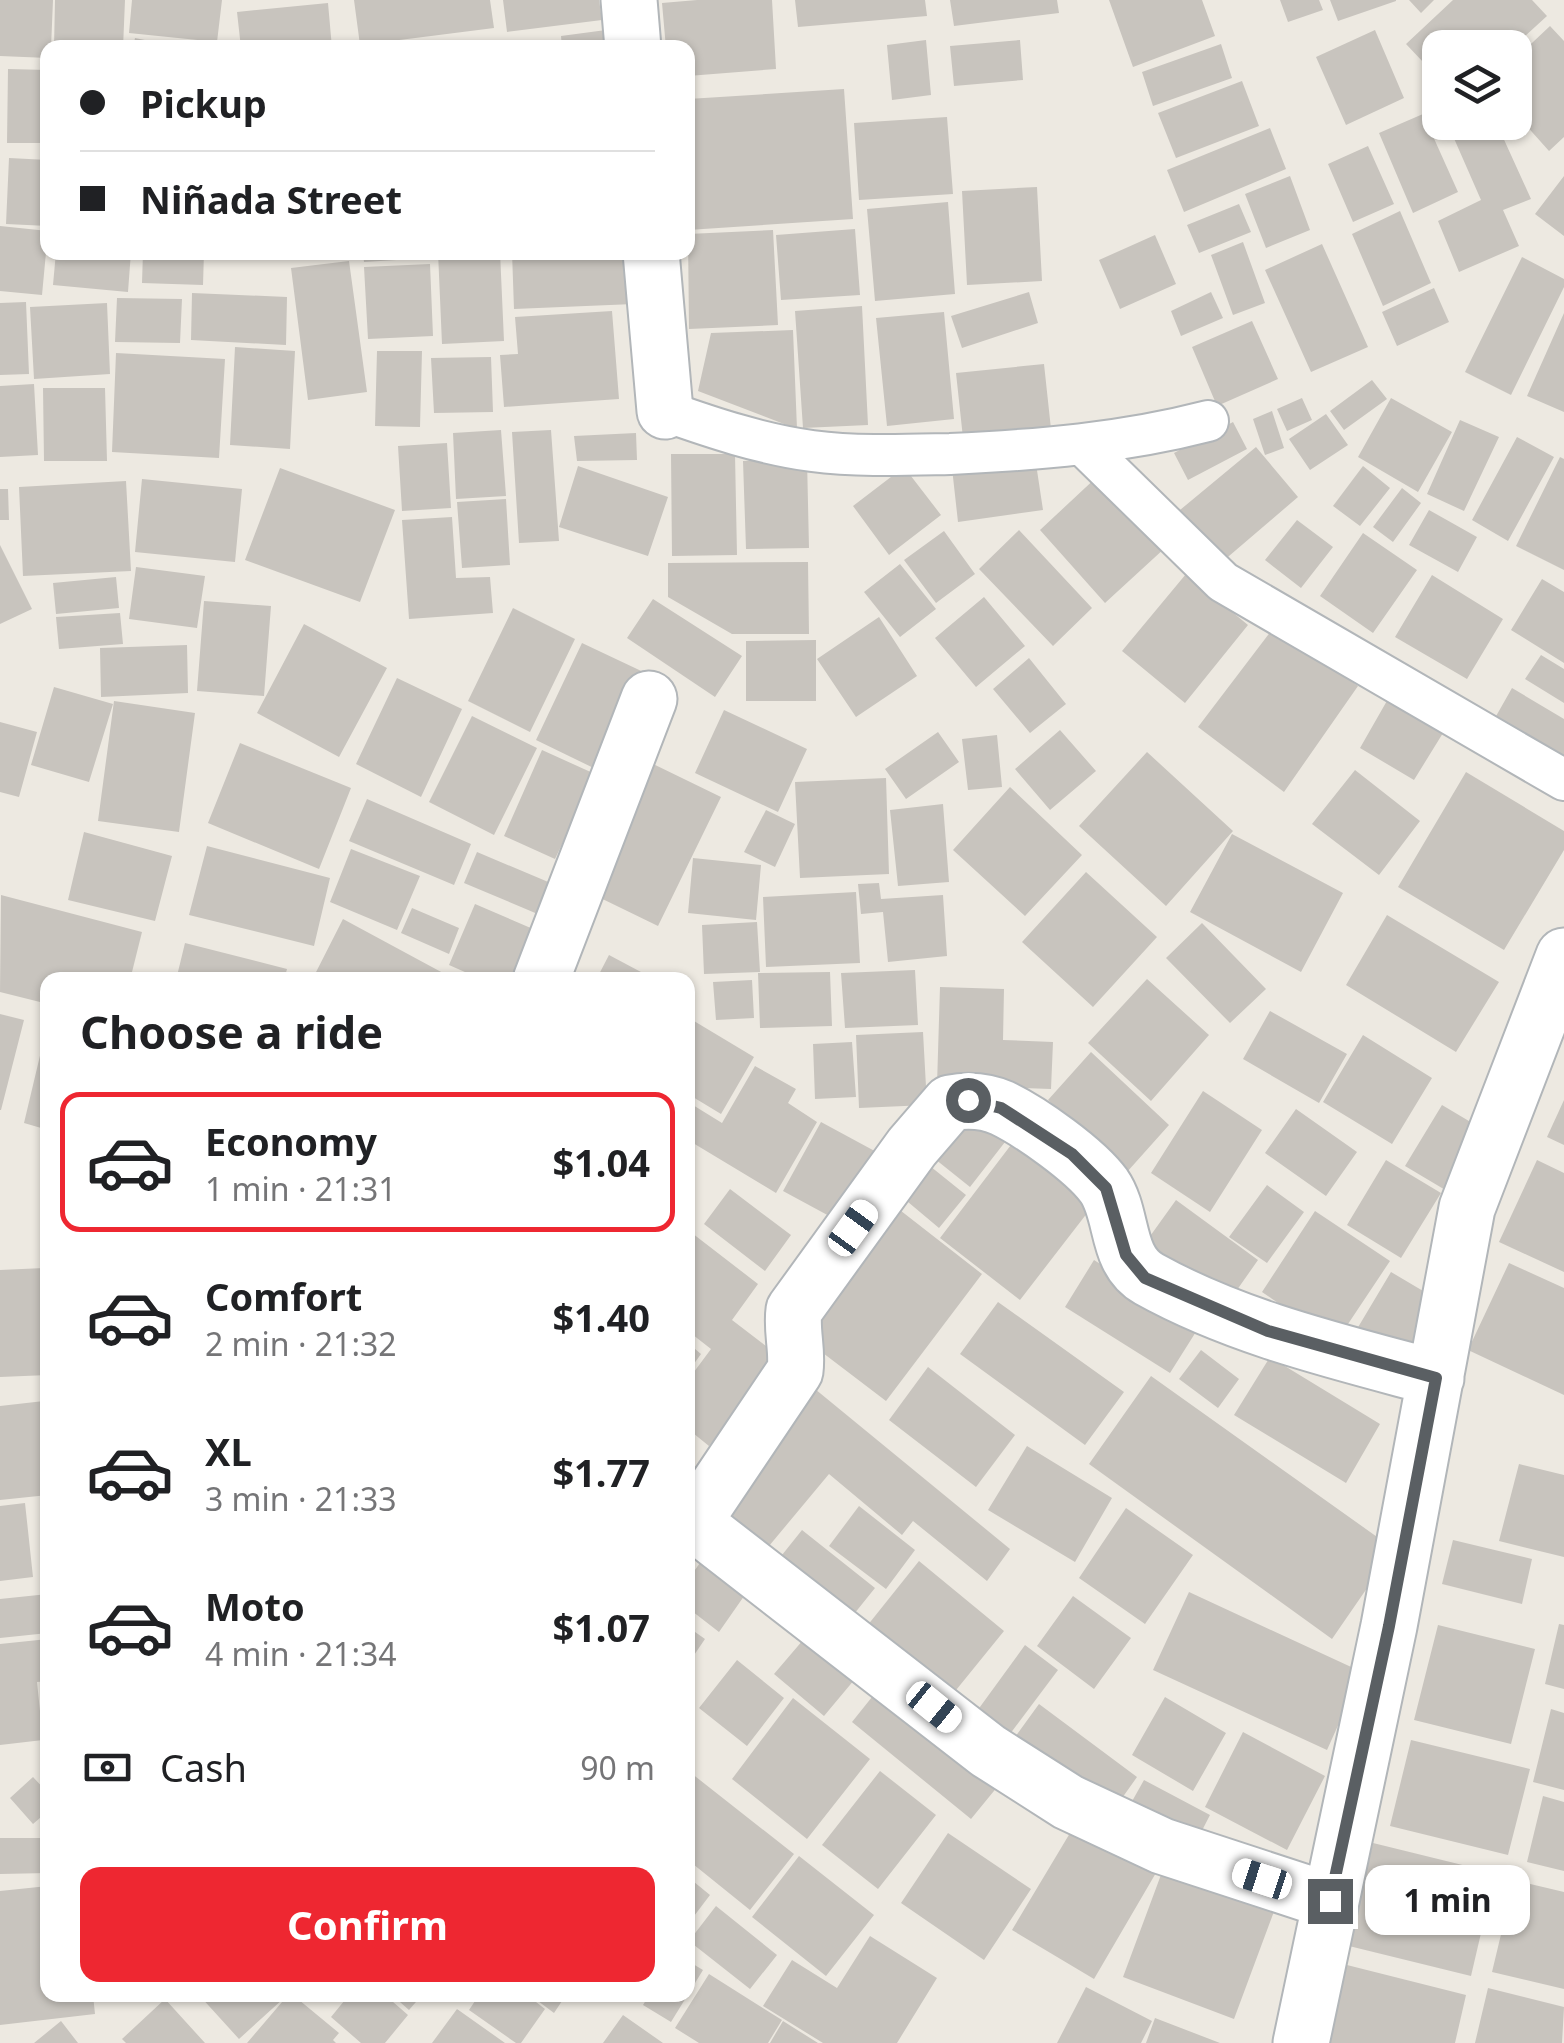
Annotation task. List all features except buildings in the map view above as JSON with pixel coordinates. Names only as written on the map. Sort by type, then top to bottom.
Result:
[{"type":"street","points":[[629,0],[632,40]]},
{"type":"street","points":[[652,260],[665,411]]},
{"type":"street","points":[[544,972],[649,699]]},
{"type":"street","points":[[1301,2043],[1389,1626],[1467,1208],[1564,956]]},
{"type":"street","points":[[695,1519],[795,1371],[798,1353],[791,1327],[794,1310],[912,1148],[950,1103],[968,1100],[1001,1108],[1072,1154],[1106,1188],[1126,1255],[1145,1278],[1268,1331],[1436,1378]]},
{"type":"street","points":[[695,1530],[852,1642],[988,1751],[1068,1802],[1162,1846],[1330,1901]]},
{"type":"lane","points":[[665,411],[729,434],[815,452],[907,455],[1083,445],[1146,437],[1208,421]]},
{"type":"lane","points":[[1083,445],[1223,582],[1564,780]]},
{"type":"route","points":[[968,1100],[1001,1108],[1072,1154],[1106,1188],[1126,1255],[1145,1278],[1268,1331],[1436,1378],[1389,1626],[1330,1901]]}]
